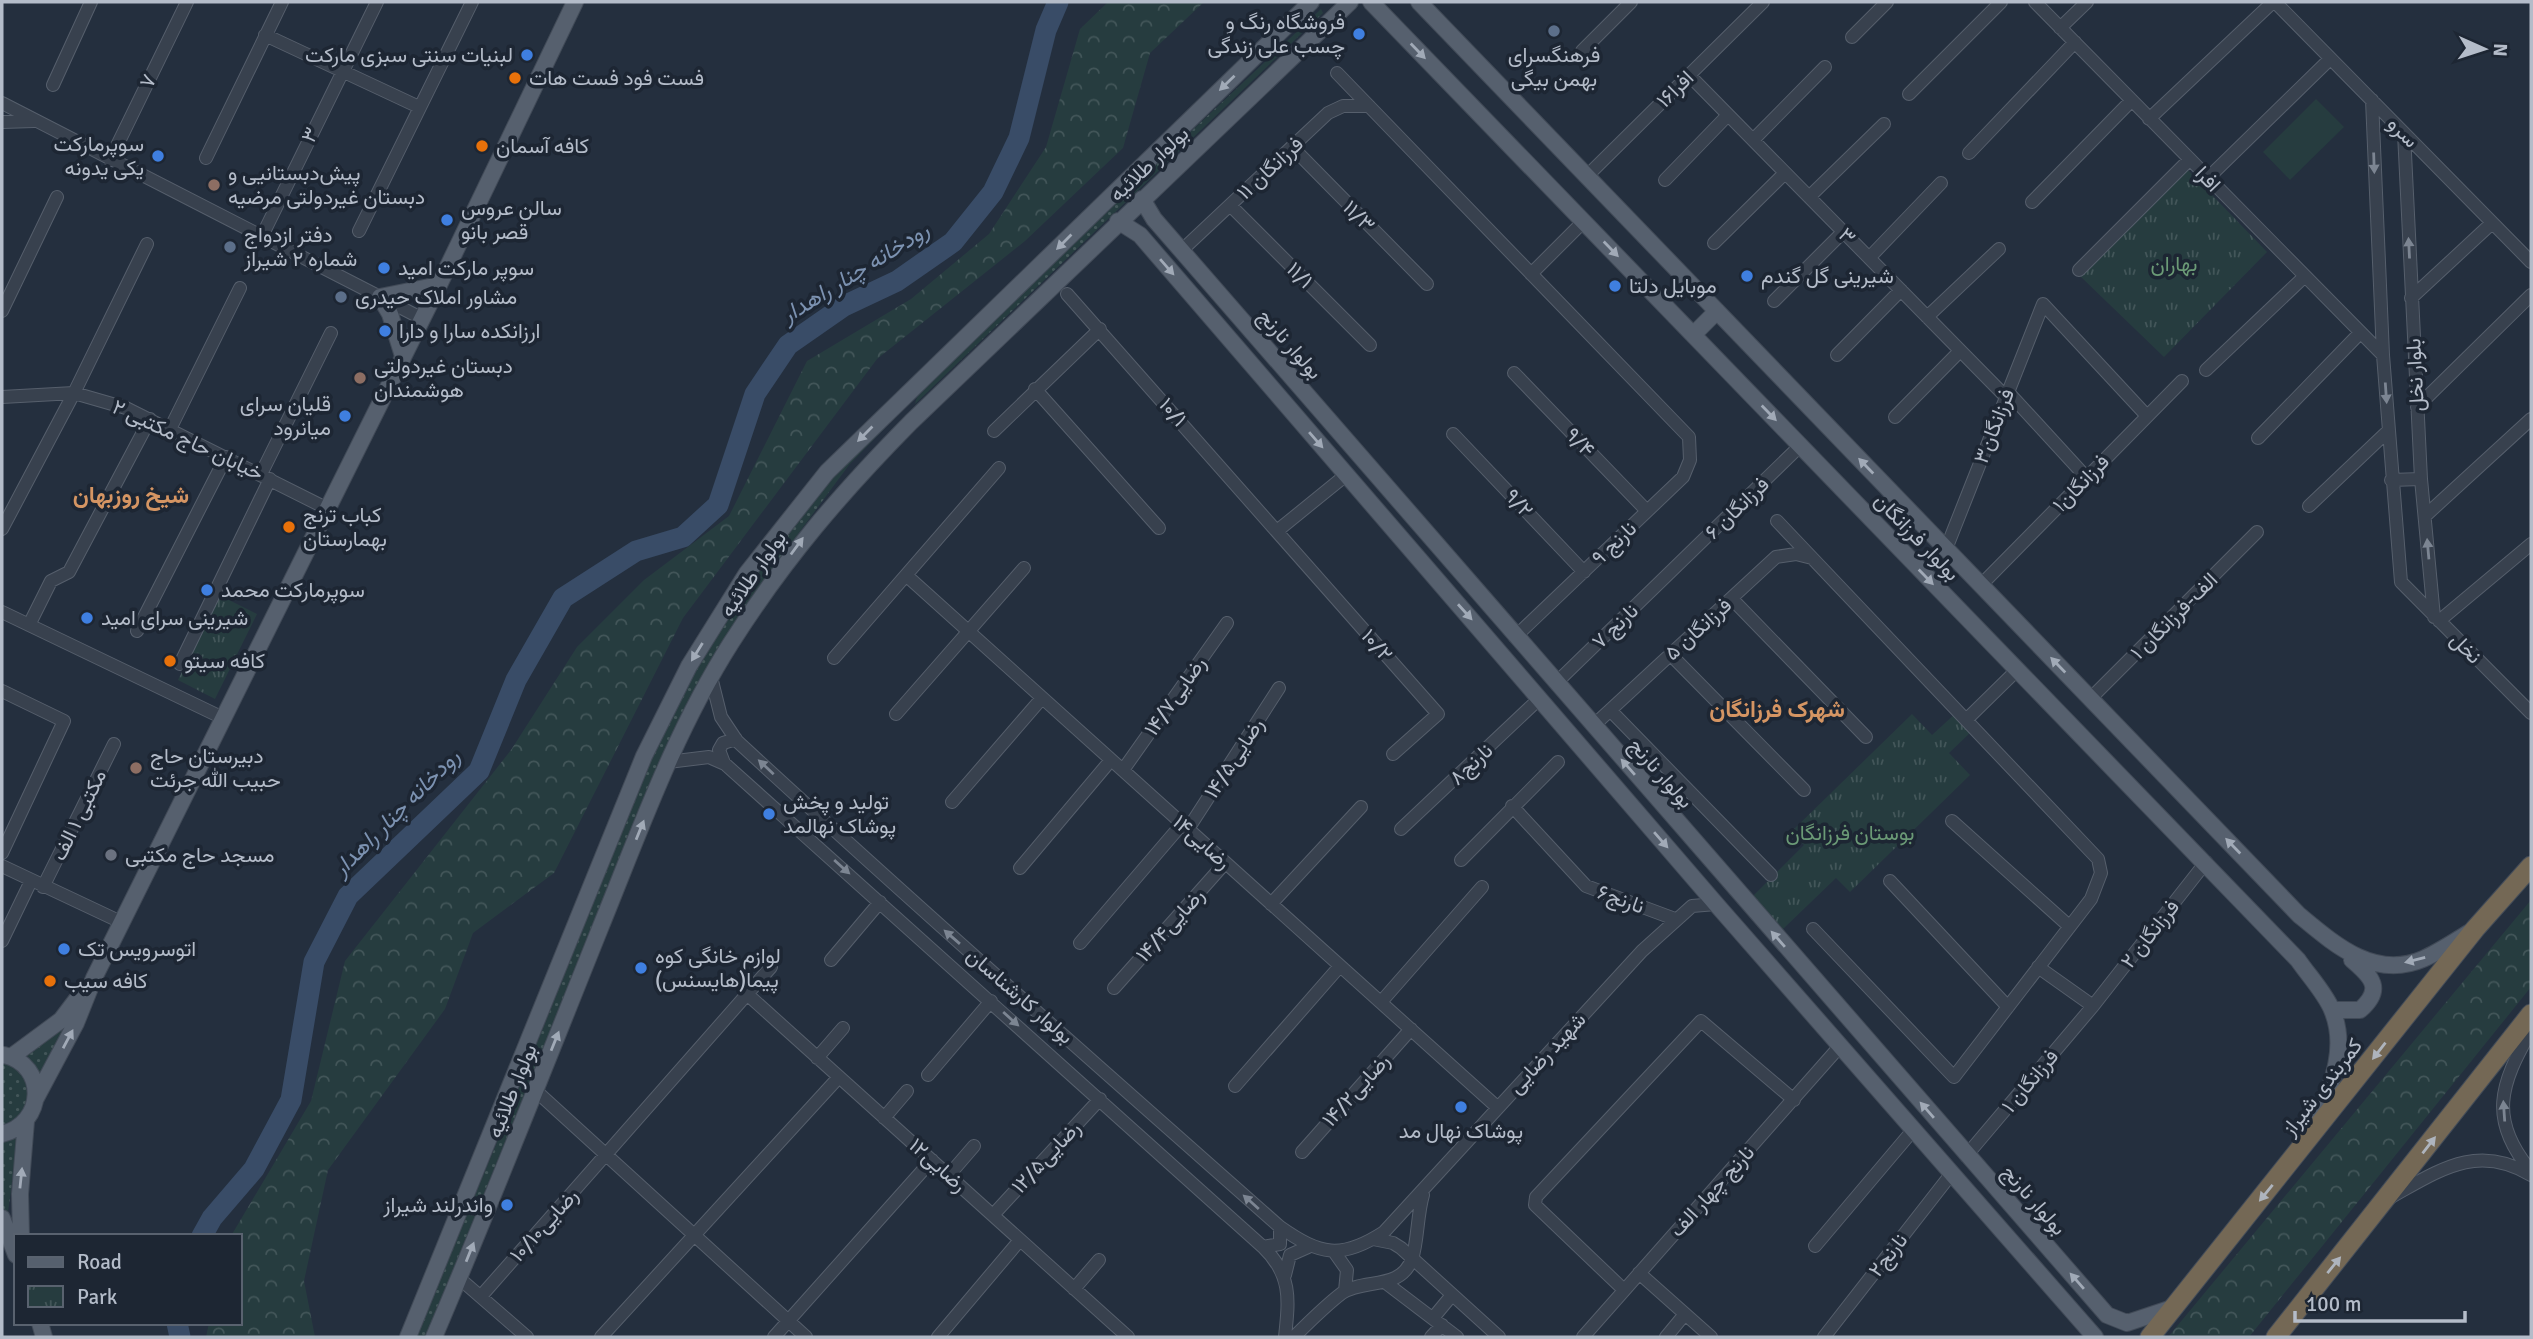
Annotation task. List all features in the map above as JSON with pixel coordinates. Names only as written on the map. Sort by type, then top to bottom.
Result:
[{"type":"highway","name":"کمربندی شیراز","points":[[2150,1337],[2475,929],[2531,866]]},
{"type":"highway","points":[[2276,1337],[2531,1014]]},
{"type":"main road","points":[[21,1234],[20,1186],[26,1121],[36,1098],[76,1023],[93,978],[123,923],[326,508],[439,285],[575,2]]},
{"type":"main road","name":"بولوار طلائیه","points":[[434,1337],[668,762],[711,677],[762,596],[808,532],[911,422],[1118,221],[1350,2]]},
{"type":"main road","name":"بولوار فرزانگان","points":[[1371,2],[1384,9],[2016,671],[2206,862],[2298,960],[2332,1010],[2338,1040],[2337,1065],[2309,1140]]},
{"type":"main road","name":"بولوار فرزانگان","points":[[1419,2],[2299,915],[2340,949],[2373,964],[2422,960],[2475,929]]},
{"type":"main road","points":[[1424,2],[1433,16]]},
{"type":"main road","points":[[1303,6],[1321,3],[1326,6],[1330,18],[1328,24]]},
{"type":"main road","name":"بولوار طلائیه","points":[[408,1337],[644,756],[689,666],[747,573],[827,472],[1303,6]]},
{"type":"main road","name":"بولوار نارنج","points":[[1142,199],[1154,219],[1181,251],[1449,561],[2107,1315]]},
{"type":"main road","points":[[1140,235],[1142,223],[1154,219]]},
{"type":"main road","name":"بولوار نارنج","points":[[1118,221],[1140,235],[1716,904],[2094,1334]]},
{"type":"main road","points":[[403,356],[390,314],[380,298],[439,285]]},
{"type":"main road","points":[[1694,334],[1717,311]]},
{"type":"main road","points":[[895,404],[911,422]]},
{"type":"main road","points":[[1432,575],[1449,561]]},
{"type":"main road","points":[[2332,1010],[2360,1010],[2374,992],[2374,983],[2368,974],[2340,949]]},
{"type":"main road","points":[[36,1098],[32,1075],[7,1056],[61,1020],[93,978]]},
{"type":"main road","points":[[2,1134],[16,1129],[26,1121]]},
{"type":"main road","points":[[2,1218],[14,1250]]},
{"type":"main road","points":[[2107,1315],[2117,1321],[2138,1321],[2175,1307]]},
{"type":"main road","points":[[2094,1334],[2108,1327],[2107,1315]]},
{"type":"street","points":[[53,85],[91,2]]},
{"type":"street","name":"۷","points":[[110,160],[187,2]]},
{"type":"street","points":[[205,158],[282,2]]},
{"type":"street","name":"۳","points":[[261,238],[377,2]]},
{"type":"street","points":[[359,231],[472,2]]},
{"type":"street","points":[[1582,51],[1631,2]]},
{"type":"street","name":"۱۶افرا","points":[[1587,176],[1763,2]]},
{"type":"street","points":[[1852,37],[1887,2]]},
{"type":"street","points":[[1909,94],[2001,2]]},
{"type":"street","name":"افرا","points":[[2035,2],[2304,278],[2383,355]]},
{"type":"street","points":[[2060,28],[2087,2]]},
{"type":"street","points":[[2149,119],[2274,2]]},
{"type":"street","name":"سرو","points":[[2274,2],[2531,262]]},
{"type":"street","points":[[265,35],[419,107]]},
{"type":"street","points":[[1969,153],[2075,43]]},
{"type":"street","points":[[2208,178],[2330,58]]},
{"type":"street","points":[[1753,140],[1825,67]]},
{"type":"street","points":[[1337,73],[1531,274],[1584,221]]},
{"type":"street","name":"۳","points":[[1689,75],[1927,317],[2007,394],[2086,477]]},
{"type":"street","name":"بلوار نخل","points":[[2372,100],[2383,355],[2391,480],[2402,582]]},
{"type":"street","points":[[2032,202],[2131,101]]},
{"type":"street","points":[[2,103],[421,318]]},
{"type":"street","name":"فرزانگان ۱۱","points":[[1181,251],[1328,113],[1343,106],[1369,106]]},
{"type":"street","points":[[1665,180],[1728,115]]},
{"type":"street","points":[[2,122],[38,121]]},
{"type":"street","points":[[1809,197],[1884,124]]},
{"type":"street","name":"بلوار نخل","points":[[2404,133],[2421,479],[2436,619]]},
{"type":"street","name":"۱۱/۳","points":[[1292,147],[1427,284]]},
{"type":"street","points":[[2079,271],[2189,160]]},
{"type":"street","points":[[1714,243],[1785,173]]},
{"type":"street","points":[[1869,258],[1941,183]]},
{"type":"street","points":[[2,310],[57,197]]},
{"type":"street","name":"۱۱/۱","points":[[1230,205],[1370,345]]},
{"type":"street","points":[[2411,298],[2492,223]]},
{"type":"street","points":[[1774,301],[1843,232]]},
{"type":"street","points":[[2,529],[148,244]]},
{"type":"street","points":[[1927,317],[1999,249]]},
{"type":"street","name":"نارنج ۹","points":[[1515,637],[1683,477],[1690,460],[1689,437],[1531,274]]},
{"type":"street","points":[[2206,370],[2304,278]]},
{"type":"street","points":[[170,429],[240,288]]},
{"type":"street","points":[[1837,355],[1901,290]]},
{"type":"street","name":"۱۰/۱","points":[[1067,294],[1277,531]]},
{"type":"street","points":[[2417,408],[2531,295]]},
{"type":"street","name":"فرزانگان۳","points":[[1946,549],[2043,304],[2147,416]]},
{"type":"street","points":[[994,430],[1100,329]]},
{"type":"street","points":[[180,664],[331,333]]},
{"type":"street","points":[[2258,438],[2360,334]]},
{"type":"street","points":[[1895,417],[1961,351]]},
{"type":"street","name":"۹/۴","points":[[1514,373],[1647,511]]},
{"type":"street","name":"فرزانگان۱","points":[[1981,585],[2182,381]]},
{"type":"street","points":[[1035,389],[1159,528]]},
{"type":"street","name":"خیابان حاج مکتبی ۲","points":[[2,397],[74,393],[126,408],[326,508]]},
{"type":"street","points":[[29,625],[51,581],[69,572],[150,419]]},
{"type":"street","points":[[2425,516],[2531,419]]},
{"type":"street","points":[[2309,506],[2388,431]]},
{"type":"street","name":"۹/۲","points":[[1453,434],[1584,572]]},
{"type":"street","name":"فرزانگان ۶","points":[[1674,569],[1800,446]]},
{"type":"street","points":[[137,631],[226,457]]},
{"type":"street","points":[[834,658],[999,468]]},
{"type":"street","points":[[1277,531],[1346,475]]},
{"type":"street","points":[[2391,480],[2421,479]]},
{"type":"street","points":[[1777,521],[2098,859],[2102,873],[2100,884],[1954,1077],[1813,929]]},
{"type":"street","name":"۱۰/۲","points":[[1277,531],[1438,714],[1393,754]]},
{"type":"street","name":"۱ الف-فرزانگان","points":[[2090,699],[2257,533]]},
{"type":"street","points":[[2436,619],[2531,544]]},
{"type":"street","name":"فرزانگان ۵","points":[[1592,726],[1776,557],[1796,554],[1813,559]]},
{"type":"street","points":[[896,714],[1024,568]]},
{"type":"street","name":"نارنج ۷","points":[[1556,683],[1674,569]]},
{"type":"street","name":"رضایی۱۴","points":[[907,576],[1497,1107]]},
{"type":"street","name":"نخل","points":[[2402,582],[2531,713]]},
{"type":"street","points":[[1732,599],[1866,737]]},
{"type":"street","points":[[2,612],[223,718]]},
{"type":"street","name":"رضایی۱۴/۷","points":[[1123,770],[1227,622]]},
{"type":"street","points":[[1670,654],[1804,790]]},
{"type":"street","points":[[1966,720],[2016,671]]},
{"type":"street","name":"بولوار کارشناسان","points":[[711,677],[721,717],[736,739],[910,900],[1039,1011],[1280,1227],[1308,1247],[1335,1253]]},
{"type":"street","name":"رضایی۱۴/۵","points":[[1080,943],[1185,826],[1279,688]]},
{"type":"street","points":[[2,691],[64,721],[2,853]]},
{"type":"street","points":[[952,802],[1042,698]]},
{"type":"street","name":"نارنج۸","points":[[1401,830],[1541,698]]},
{"type":"street","points":[[1610,710],[1771,875]]},
{"type":"street","points":[[724,763],[719,750],[723,743],[736,739]]},
{"type":"street","name":"مکتبی ۱ الف","points":[[43,887],[114,744]]},
{"type":"street","points":[[668,762],[709,757],[724,763]]},
{"type":"street","points":[[1020,868],[1111,760]]},
{"type":"street","points":[[1461,860],[1558,762]]},
{"type":"street","name":"بولوار کارشناسان","points":[[724,763],[1276,1259],[1285,1275],[1289,1303],[1285,1337]]},
{"type":"street","name":"نارنج۶","points":[[1512,806],[1586,886],[1675,919]]},
{"type":"street","points":[[1271,904],[1362,807]]},
{"type":"street","points":[[1952,821],[2069,926]]},
{"type":"street","name":"فرزانگان ۲","points":[[2093,1006],[2206,862]]},
{"type":"street","name":"رضایی۱۴/۴","points":[[1114,988],[1225,863]]},
{"type":"street","points":[[2,866],[123,923]]},
{"type":"street","points":[[2,941],[31,881]]},
{"type":"street","points":[[1890,881],[2008,1007]]},
{"type":"street","points":[[1381,1002],[1482,887]]},
{"type":"street","points":[[831,960],[880,902]]},
{"type":"street","points":[[1675,919],[1692,906],[1716,904]]},
{"type":"street","name":"شهید رضایی","points":[[1373,1239],[1424,1191],[1497,1107],[1675,919]]},
{"type":"street","points":[[1235,1086],[1340,966]]},
{"type":"street","name":"رضایی۱۰/۱۰","points":[[481,1295],[771,967]]},
{"type":"street","points":[[2038,967],[2093,1006]]},
{"type":"street","name":"رضایی۱۲","points":[[747,994],[1074,1289],[1120,1335]]},
{"type":"street","points":[[928,1075],[991,1002]]},
{"type":"street","name":"فرزانگان ۱","points":[[1966,1156],[2093,1006]]},
{"type":"street","points":[[1624,1290],[1535,1205],[1536,1197],[1701,1021],[1794,1100]]},
{"type":"street","points":[[817,1058],[843,1028]]},
{"type":"street","name":"رضایی۱۴/۲","points":[[1302,1152],[1410,1029]]},
{"type":"street","points":[[2531,1031],[2504,1086],[2503,1112],[2512,1145],[2531,1173]]},
{"type":"street","name":"نارنج چهار الف","points":[[1583,1337],[1841,1045]]},
{"type":"street","points":[[601,1337],[839,1077]]},
{"type":"street","points":[[535,1090],[806,1337]]},
{"type":"street","points":[[884,1118],[907,1091]]},
{"type":"street","name":"رضایی۱۲/۵","points":[[993,1215],[1100,1099]]},
{"type":"street","points":[[1815,1246],[1914,1129]]},
{"type":"street","points":[[949,1175],[974,1146]]},
{"type":"street","points":[[2387,1199],[2441,1169],[2466,1161],[2486,1159],[2510,1163],[2531,1173]]},
{"type":"street","points":[[774,1337],[932,1160]]},
{"type":"street","name":"نارنج۲","points":[[1824,1337],[1952,1173]]},
{"type":"street","name":"شهید رضایی","points":[[1412,1258],[1417,1215],[1424,1191]]},
{"type":"street","points":[[1263,1247],[1280,1244],[1280,1227]]},
{"type":"street","points":[[1345,1291],[1347,1270],[1335,1253],[1373,1239],[1393,1243],[1499,1337]]},
{"type":"street","points":[[938,1337],[1020,1240]]},
{"type":"street","points":[[1285,1275],[1290,1255],[1308,1247]]},
{"type":"street","points":[[1294,1337],[1345,1291],[1387,1283],[1404,1272],[1412,1258]]},
{"type":"street","points":[[1074,1289],[1099,1260]]},
{"type":"street","points":[[1639,1273],[1711,1337]]},
{"type":"street","points":[[459,1278],[527,1337]]},
{"type":"street","points":[[1387,1283],[1457,1337]]},
{"type":"street","points":[[1431,1337],[1452,1295]]},
{"type":"street","points":[[1289,1303],[1300,1316],[1311,1319]]},
{"type":"street","points":[[1666,1337],[1685,1314]]},
{"type":"green space","points":[[1108,2],[1204,2],[1150,53],[1123,148],[1025,241],[877,359],[683,618],[554,873],[473,933],[445,1009],[328,1170],[304,1281],[315,1337],[206,1337],[209,1325],[242,1325],[242,1234],[232,1234],[311,1101],[345,961],[511,750],[577,647],[644,580],[729,516],[807,361],[911,299],[989,234],[1046,147],[1080,29]]},
{"type":"green space","points":[[1321,9],[1323,13],[915,404],[917,397],[1048,266]]},
{"type":"green space","points":[[2316,99],[2344,127],[2290,180],[2263,152]]},
{"type":"green space","name":"بهاران","points":[[2186,168],[2267,252],[2164,357],[2080,276]]},
{"type":"green space","points":[[882,425],[885,428],[849,465],[747,603],[696,689],[657,767],[426,1337],[416,1337],[656,746],[696,666],[759,567],[836,472]]},
{"type":"green space","points":[[219,595],[257,614],[215,699],[178,680]]},
{"type":"green space","name":"بوستان فرزانگان","points":[[1956,713],[1973,730],[1949,753],[1970,775],[1850,892],[1836,878],[1783,929],[1752,897],[1804,845],[1791,832],[1912,714],[1932,735]]},
{"type":"green space","points":[[2531,900],[2531,987],[2249,1337],[2168,1337]]},
{"type":"green space","points":[[61,1027],[66,1028],[44,1072],[40,1073],[23,1051]]},
{"type":"green space","points":[[2,1061],[22,1076],[29,1094],[22,1113],[2,1127]]},
{"type":"green space","points":[[14,1138],[18,1141],[7,1219],[2,1205],[2,1141]]},
{"type":"waterway","name":"رودخانه چنار راهدار","points":[[203,1234],[212,1218],[254,1169],[291,1100],[314,962],[348,896],[479,771],[516,680],[563,598],[636,551],[683,537],[718,505],[755,394],[788,345],[844,306],[897,281],[953,242],[993,192],[1019,138],[1046,30],[1058,2]]},
{"type":"waterway","name":"رودخانه چنار راهدار","points":[[177,1325],[180,1337]]},
{"type":"place","name":"فرهنگسرای بهمن بیگی","points":[[1554,31]]},
{"type":"place","name":"فروشگاه رنگ و چسب علی زندگی","points":[[1359,34]]},
{"type":"place","name":"لبنیات سنتی سبزی مارکت","points":[[527,55]]},
{"type":"place","name":"فست فود فست هات","points":[[515,78]]},
{"type":"place","name":"کافه آسمان","points":[[482,146]]},
{"type":"place","name":"سوپرمارکت یکی یدونه","points":[[158,156]]},
{"type":"place","name":"پیش‌دبستانیی و دبستان غیردولتی مرضیه","points":[[214,185]]},
{"type":"place","name":"سالن عروس قصر بانو","points":[[447,220]]},
{"type":"place","name":"دفتر ازدواج شماره ۲ شیراز","points":[[230,247]]},
{"type":"place","name":"سوپر مارکت امید","points":[[384,268]]},
{"type":"place","name":"شیرینی گل گندم","points":[[1747,276]]},
{"type":"place","name":"موبایل دلتا","points":[[1615,286]]},
{"type":"place","name":"مشاور املاک حیدری","points":[[341,297]]},
{"type":"place","name":"ارزانکده سارا و دارا","points":[[385,331]]},
{"type":"place","name":"دبستان غیردولتی هوشمندان","points":[[360,378]]},
{"type":"place","name":"قلیان سرای میانرود","points":[[345,416]]},
{"type":"place","name":"کباب ترنج بهمارستان","points":[[289,527]]},
{"type":"place","name":"سوپرمارکت محمد","points":[[207,590]]},
{"type":"place","name":"شیرینی سرای امید","points":[[87,618]]},
{"type":"place","name":"کافه سیتو","points":[[170,661]]},
{"type":"place","name":"دبیرستان حاج حبیب الله جرئت","points":[[136,768]]},
{"type":"place","name":"تولید و پخش پوشاک نهالمد","points":[[769,814]]},
{"type":"place","name":"مسجد حاج مکتبی","points":[[111,855]]},
{"type":"place","name":"اتوسرویس تک","points":[[64,949]]},
{"type":"place","name":"لوازم خانگی کوه پیما(هایسنس)","points":[[641,968]]},
{"type":"place","name":"کافه سیب","points":[[50,981]]},
{"type":"place","name":"پوشاک نهال مد","points":[[1461,1107]]},
{"type":"place","name":"واندرلند شیراز","points":[[507,1205]]},
{"type":"district","name":"شیخ روزبهان","points":[[131,495]]},
{"type":"district","name":"شهرک فرزانگان","points":[[1777,709]]}]
